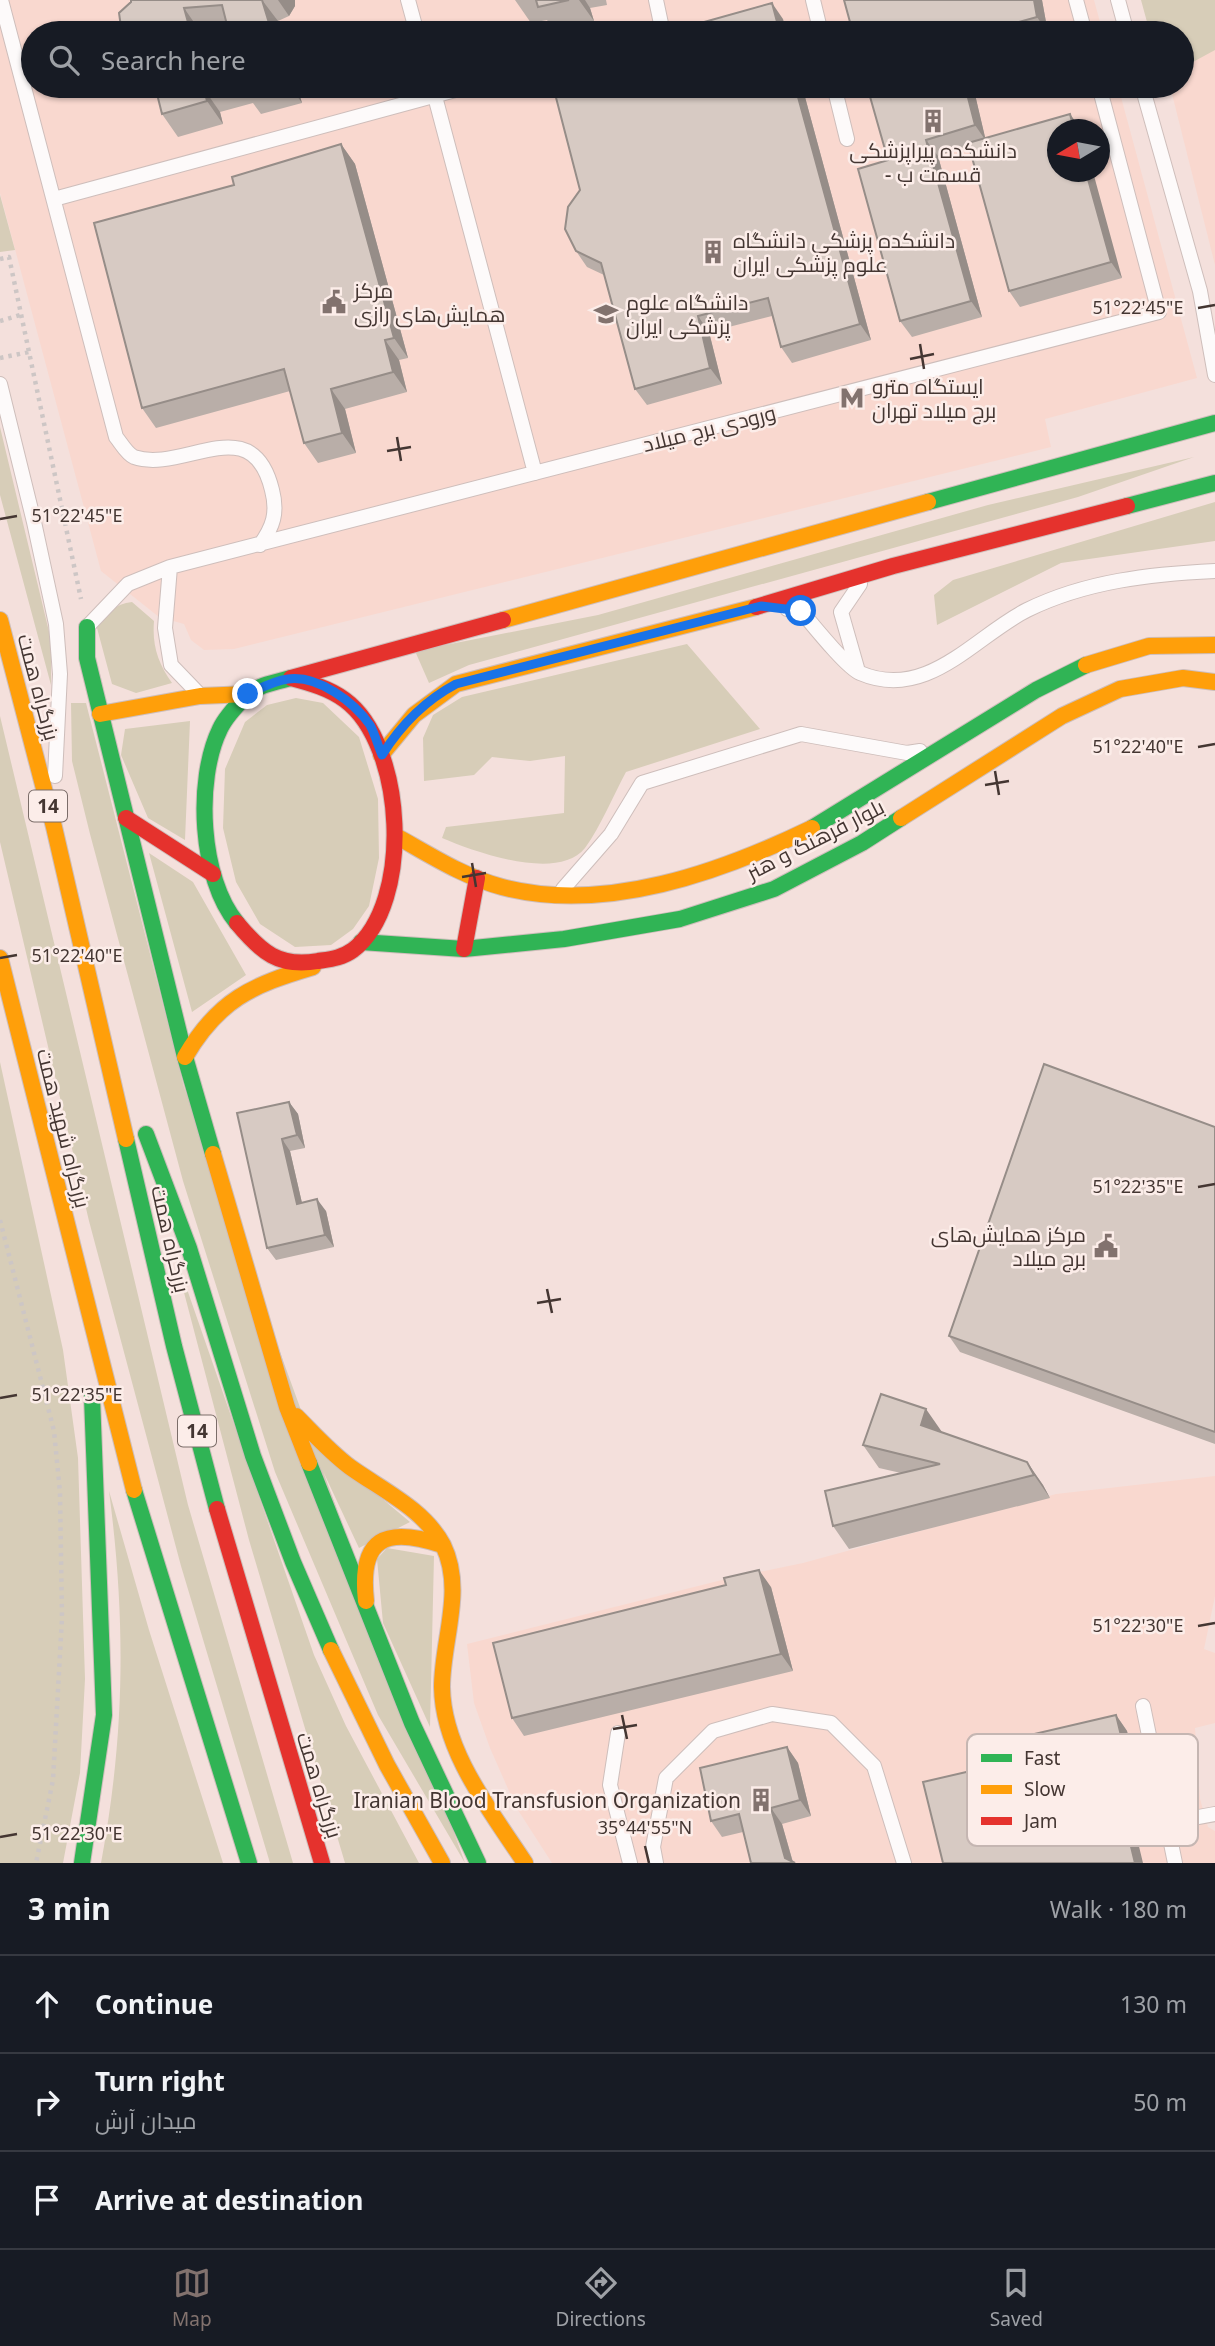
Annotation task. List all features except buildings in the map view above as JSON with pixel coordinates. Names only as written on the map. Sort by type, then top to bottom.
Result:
[{"type":"main road","points":[[100,714],[200,696],[248,694],[270,683],[1215,423]]},
{"type":"main road","points":[[382,755],[412,716],[434,696],[456,684],[761,606],[893,566],[1215,483]]},
{"type":"main road","name":"بزرگراه همت","points":[[0,620],[54,827],[174,1346],[322,1863]]},
{"type":"main road","points":[[87,627],[87,658],[185,1057],[287,1407],[412,1723],[478,1863]]},
{"type":"main road","name":"بلوار فرهنگ و هنر","points":[[396,836],[477,878],[556,906],[577,896],[671,883],[760,855],[844,812],[1045,684],[1109,654],[1182,642],[1215,645]]},
{"type":"main road","points":[[185,1057],[207,1021],[232,999],[256,984],[322,965],[350,953],[371,932],[385,901],[396,836],[382,755],[370,726],[352,706],[331,691],[291,678]]},
{"type":"main road","name":"بلوار فرهنگ و هنر","points":[[361,942],[464,949],[564,939],[680,919],[774,889],[862,843],[1062,716],[1120,689],[1183,678],[1215,682]]},
{"type":"main road","points":[[248,694],[216,736],[208,761],[203,789],[203,828],[212,874],[230,914],[252,943],[284,962],[322,965]]},
{"type":"main road","points":[[126,818],[212,874]]},
{"type":"main road","points":[[464,949],[470,929],[477,878]]},
{"type":"main road","points":[[556,906],[554,929],[564,939]]},
{"type":"main road","name":"بزرگراه شهید همت","points":[[0,958],[88,1307]]},
{"type":"main road","points":[[93,993],[188,1247],[253,1455],[293,1564],[340,1675],[397,1786],[442,1863]]},
{"type":"main road","points":[[82,1863],[104,1715],[88,1307]]},
{"type":"main road","points":[[88,1307],[132,1485],[249,1863]]},
{"type":"main road","points":[[287,1407],[337,1457],[428,1526],[442,1545],[450,1566],[453,1598],[444,1650],[443,1708],[458,1754],[525,1863]]},
{"type":"main road","points":[[369,1620],[364,1569],[369,1550],[383,1538],[402,1533],[442,1545]]},
{"type":"lane","points":[[1,0],[21,75]]},
{"type":"lane","points":[[408,0],[414,21]]},
{"type":"lane","points":[[656,0],[660,21]]},
{"type":"lane","points":[[813,0],[818,21]]},
{"type":"lane","points":[[1076,0],[1082,21]]},
{"type":"lane","points":[[1118,0],[1124,21]]},
{"type":"lane","points":[[27,98],[116,438],[132,456],[154,460],[218,447],[229,447],[254,455],[268,473],[274,496],[273,527],[260,545]]},
{"type":"lane","points":[[54,199],[406,98]]},
{"type":"lane","points":[[436,98],[535,473]]},
{"type":"lane","points":[[837,98],[847,139]]},
{"type":"lane","name":"ورودی برج میلاد","points":[[87,627],[128,584],[170,567],[1159,312],[1102,98]]},
{"type":"lane","points":[[1145,98],[1200,291],[1215,375]]},
{"type":"lane","points":[[0,384],[34,522],[55,624],[60,674],[54,827]]},
{"type":"lane","points":[[858,673],[841,612],[863,582],[893,566]]},
{"type":"lane","points":[[170,567],[165,628],[172,665],[200,696]]},
{"type":"lane","points":[[761,606],[801,611],[858,673],[887,679],[915,676],[941,668],[1026,610],[1079,590],[1148,574],[1215,571]]},
{"type":"lane","points":[[556,906],[611,834],[642,783],[801,734],[907,754],[946,747]]},
{"type":"lane","points":[[1143,1706],[1149,1734]]},
{"type":"lane","points":[[656,1863],[653,1847],[666,1777],[713,1731],[772,1714],[831,1723],[874,1766],[905,1863]]},
{"type":"lane","points":[[618,1733],[610,1786],[630,1863]]},
{"type":"path","points":[[0,259],[9,257],[87,627]]},
{"type":"path","points":[[0,321],[20,315]]},
{"type":"path","points":[[0,358],[29,352]]},
{"type":"path","points":[[0,1220],[54,1431],[60,1492],[62,1618],[53,1780],[36,1863]]},
{"type":"shaded area","name":"دانشگاه علوم پزشکی ایران","points":[[0,0],[1094,0],[1100,21],[21,21],[21,98],[1121,98],[1197,378],[1045,419],[1051,447],[234,649],[204,650],[191,640],[184,624],[159,617],[101,571],[0,193]]},
{"type":"shaded area","points":[[1141,0],[1215,0],[1215,50],[1194,61],[1194,21],[1147,21]]},
{"type":"shaded area","points":[[1215,0],[1215,265],[1173,98],[1194,98],[1194,21]]},
{"type":"shaded area","points":[[0,195],[15,250],[0,252]]},
{"type":"shaded area","points":[[0,427],[51,640],[51,685],[0,495]]},
{"type":"shaded area","points":[[1194,457],[1078,497],[469,665],[429,683],[415,651],[598,615],[988,505]]},
{"type":"shaded area","points":[[1215,502],[1215,541],[1061,563],[937,625],[934,595],[953,580]]},
{"type":"shaded area","points":[[132,602],[154,621],[157,654],[172,683],[136,693],[112,684],[97,628],[112,610]]},
{"type":"shaded area","points":[[687,644],[760,729],[626,772],[591,839],[585,848],[572,858],[556,863],[516,861],[442,838],[446,827],[564,813],[565,756],[530,761],[492,757],[474,775],[424,781],[423,738],[433,715],[462,697]]},
{"type":"shaded area","points":[[296,698],[323,703],[359,737],[378,799],[379,858],[369,906],[353,929],[331,945],[295,947],[260,924],[236,882],[223,828],[225,769],[245,722],[267,705]]},
{"type":"shaded area","points":[[71,703],[86,703],[184,1087],[465,1863],[378,1715],[275,1472],[183,1181],[90,834],[72,761]]},
{"type":"shaded area","points":[[0,716],[188,1505],[293,1863],[270,1863],[181,1566],[89,1221],[0,842]]},
{"type":"shaded area","points":[[190,721],[185,840],[148,818],[121,755],[125,729]]},
{"type":"shaded area","points":[[149,853],[193,882],[246,975],[192,1012]]},
{"type":"shaded area","points":[[0,1062],[63,1350],[78,1458],[85,1679],[80,1773],[63,1863],[0,1863]]},
{"type":"shaded area","points":[[171,1243],[314,1655],[346,1726],[419,1863],[345,1863],[249,1540]]},
{"type":"shaded area","points":[[306,1435],[410,1522],[359,1548]]},
{"type":"shaded area","points":[[1215,1476],[1215,1596],[1204,1649],[1215,1653],[1215,1723],[1195,1728],[1195,1734],[967,1734],[967,1846],[1198,1846],[1198,1771],[1200,1799],[1208,1827],[1215,1831],[1215,1863],[552,1863],[516,1807],[490,1748],[474,1703],[467,1644],[726,1579],[803,1563],[1056,1494]]},
{"type":"shaded area","points":[[109,1491],[149,1630],[223,1863],[101,1863],[115,1769],[120,1677],[118,1586]]},
{"type":"shaded area","points":[[387,1548],[434,1556],[430,1727],[383,1623],[377,1559]]},
{"type":"traffic: fast","points":[[928,502],[1215,423]]},
{"type":"traffic: fast","points":[[1127,506],[1215,483]]},
{"type":"traffic: fast","points":[[87,627],[87,658],[185,1057],[213,1154]]},
{"type":"traffic: fast","points":[[812,828],[1036,690],[1086,665]]},
{"type":"traffic: fast","points":[[237,923],[215,881],[205,829],[207,775],[212,750],[222,725],[247,695],[262,686],[291,678]]},
{"type":"traffic: fast","points":[[361,942],[464,949],[564,939],[680,919],[774,889],[862,843],[901,818]]},
{"type":"traffic: fast","points":[[146,1134],[189,1248],[253,1456],[293,1562],[331,1650]]},
{"type":"traffic: fast","points":[[126,1139],[174,1346],[217,1509]]},
{"type":"traffic: fast","points":[[82,1863],[104,1715],[92,1397]]},
{"type":"traffic: fast","points":[[309,1463],[412,1723],[478,1863]]},
{"type":"traffic: fast","points":[[134,1490],[249,1863]]},
{"type":"traffic: slow","points":[[503,620],[928,502]]},
{"type":"traffic: slow","points":[[381,755],[414,715],[456,684],[756,607]]},
{"type":"traffic: slow","points":[[0,620],[54,827],[126,1139]]},
{"type":"traffic: slow","points":[[1086,665],[1149,646],[1215,645]]},
{"type":"traffic: slow","points":[[901,818],[1062,716],[1120,689],[1183,678],[1215,682]]},
{"type":"traffic: slow","points":[[100,714],[200,696],[248,694]]},
{"type":"traffic: slow","points":[[396,836],[448,865],[488,883],[541,894],[581,895],[621,892],[701,873],[740,860],[812,828]]},
{"type":"traffic: slow","points":[[0,958],[134,1490]]},
{"type":"traffic: slow","points":[[185,1057],[210,1021],[238,997],[254,988],[313,967]]},
{"type":"traffic: slow","points":[[213,1154],[287,1407],[309,1463]]},
{"type":"traffic: slow","points":[[296,1416],[343,1461],[414,1511],[435,1532],[443,1545],[452,1580],[451,1615],[443,1669],[444,1711],[451,1735],[471,1780],[525,1863]]},
{"type":"traffic: slow","points":[[366,1601],[367,1563],[380,1542],[405,1537],[442,1545]]},
{"type":"traffic: slow","points":[[331,1650],[387,1765],[442,1863]]},
{"type":"traffic: jam","points":[[756,607],[893,566],[1127,506]]},
{"type":"traffic: jam","points":[[291,678],[503,620]]},
{"type":"traffic: jam","points":[[237,923],[254,942],[272,956],[304,963],[327,960],[353,950],[373,928],[386,897],[393,862],[394,824],[390,786],[380,751],[365,721],[345,700],[326,689],[291,678]]},
{"type":"traffic: jam","points":[[126,818],[213,874]]},
{"type":"traffic: jam","points":[[464,949],[477,878]]},
{"type":"traffic: jam","points":[[217,1509],[322,1863]]},
{"type":"place","name":"دانشکده پیراپزشکی - قسمت ب","points":[[933,121]]},
{"type":"place","name":"دانشکده پزشکی دانشگاه علوم پزشکی ایران","points":[[713,252]]},
{"type":"place","name":"مرکز همایش‌های رازی","points":[[334,302]]},
{"type":"place","name":"دانشگاه علوم پزشکی ایران","points":[[606,314]]},
{"type":"place","name":"ایستگاه مترو برج میلاد تهران","points":[[852,398]]},
{"type":"place","name":"مرکز همایش‌های برج میلاد","points":[[1106,1246]]},
{"type":"place","name":"Iranian Blood Transfusion Organization","points":[[761,1800]]},
{"type":"route","points":[[248,694],[270,683],[291,678],[314,683],[352,706],[370,726],[382,755],[395,734],[412,716],[434,696],[456,684],[761,606],[801,611]]}]
